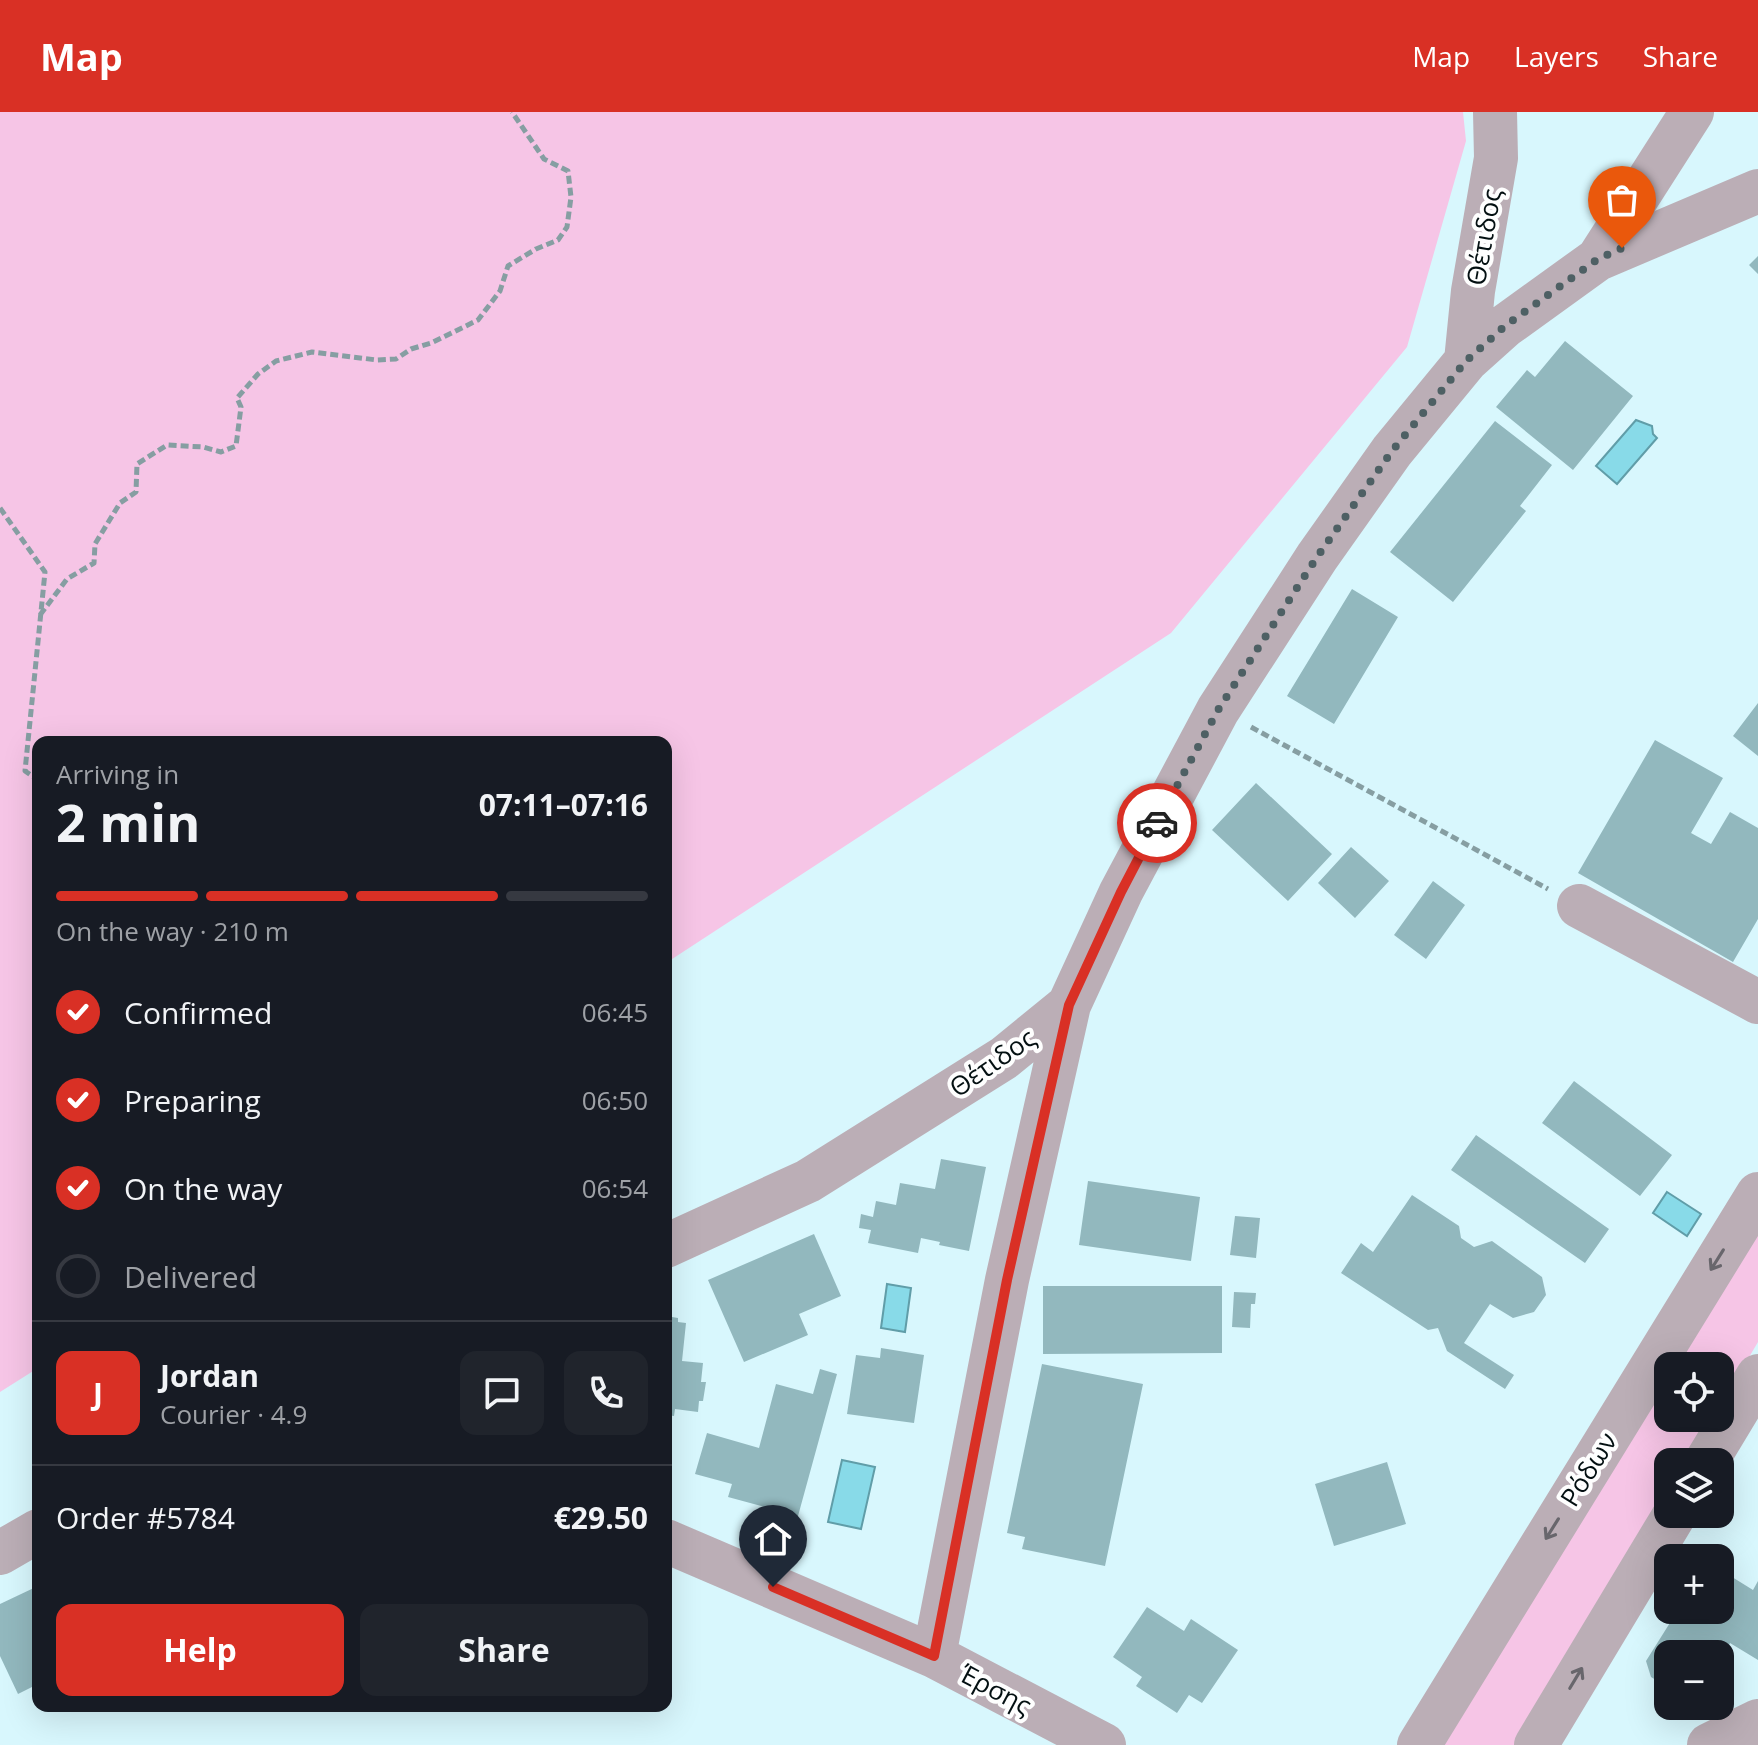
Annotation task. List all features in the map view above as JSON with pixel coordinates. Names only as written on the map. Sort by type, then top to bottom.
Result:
[{"type":"street","name":"Θέτιδος","points":[[1466,361],[1473,291],[1496,158],[1495,112]]},
{"type":"street","points":[[1598,259],[1692,112]]},
{"type":"street","name":"Θέτιδος","points":[[672,1243],[808,1181],[1004,1058],[1069,1005],[1121,892],[1218,710],[1317,557],[1392,451],[1466,361],[1505,326],[1598,259],[1758,191]]},
{"type":"street","points":[[1579,906],[1758,1002]]},
{"type":"street","points":[[934,1656],[1007,1280],[1069,1005]]},
{"type":"street","name":"Ρόδων","points":[[1419,1745],[1758,1194]]},
{"type":"street","points":[[1714,1448],[1758,1376]]},
{"type":"street","points":[[1536,1745],[1667,1528]]},
{"type":"street","points":[[0,1553],[32,1534]]},
{"type":"street","name":"Έρσης","points":[[672,1544],[934,1656],[1104,1745]]},
{"type":"street","points":[[1709,1745],[1758,1721]]},
{"type":"path","points":[[40,615],[67,579],[94,563],[95,544],[104,534],[120,503],[136,492],[137,464],[167,445],[203,447],[221,452],[236,446],[241,407],[237,398],[258,374],[276,361],[312,352],[377,360],[396,359],[411,349],[431,343],[478,320],[500,291],[508,266],[558,240],[567,227],[571,197],[568,171],[544,159],[512,112]]},
{"type":"path","points":[[0,508],[45,572],[25,771],[32,776]]},
{"type":"path","points":[[1218,710],[1579,906]]},
{"type":"shaded area","points":[[0,112],[1463,112],[1466,141],[1407,347],[1171,633],[672,959],[672,736],[32,736],[32,1372],[0,1392]]},
{"type":"shaded area","points":[[1758,1221],[1758,1342],[1734,1382],[1734,1352],[1678,1352]]},
{"type":"shaded area","points":[[1654,1391],[1654,1432],[1704,1432],[1695,1448],[1654,1448],[1654,1516],[1525,1732],[1516,1745],[1438,1745]]},
{"type":"water","points":[[1636,420],[1652,426],[1657,438],[1617,484],[1596,466]]},
{"type":"water","points":[[1667,1192],[1701,1214],[1687,1236],[1653,1213]]},
{"type":"water","points":[[887,1284],[911,1288],[905,1332],[881,1328]]},
{"type":"water","points":[[842,1460],[875,1467],[861,1529],[828,1522]]},
{"type":"building","points":[[1758,256],[1758,274],[1749,265]]},
{"type":"building","points":[[1565,341],[1633,396],[1573,470],[1496,407],[1527,370],[1535,377]]},
{"type":"building","points":[[1495,421],[1552,465],[1520,506],[1526,511],[1453,602],[1390,552]]},
{"type":"building","points":[[1352,589],[1398,617],[1334,724],[1287,696]]},
{"type":"building","points":[[1758,703],[1758,756],[1733,736]]},
{"type":"building","points":[[1655,740],[1723,778],[1691,833],[1711,844],[1730,812],[1758,828],[1758,919],[1733,962],[1578,873]]},
{"type":"building","points":[[1256,783],[1332,854],[1288,901],[1212,830]]},
{"type":"building","points":[[1351,847],[1389,881],[1355,918],[1318,883]]},
{"type":"building","points":[[1433,881],[1465,905],[1426,959],[1394,935]]},
{"type":"building","points":[[1574,1081],[1672,1155],[1640,1196],[1542,1123]]},
{"type":"building","points":[[1476,1135],[1609,1229],[1585,1263],[1451,1170]]},
{"type":"building","points":[[941,1159],[986,1167],[969,1251],[921,1238],[918,1253],[868,1243],[871,1230],[859,1228],[861,1214],[873,1217],[876,1201],[896,1205],[900,1183],[935,1189]]},
{"type":"building","points":[[1088,1181],[1200,1197],[1191,1261],[1079,1245]]},
{"type":"building","points":[[1412,1195],[1459,1226],[1461,1238],[1474,1247],[1492,1241],[1542,1277],[1546,1295],[1534,1312],[1513,1318],[1490,1304],[1464,1343],[1514,1375],[1505,1389],[1447,1351],[1438,1328],[1428,1330],[1341,1273],[1361,1243],[1373,1252]]},
{"type":"building","points":[[1235,1216],[1260,1218],[1256,1258],[1230,1255]]},
{"type":"building","points":[[814,1234],[841,1296],[799,1314],[808,1335],[744,1362],[708,1280]]},
{"type":"building","points":[[1043,1286],[1222,1286],[1222,1353],[1043,1354]]},
{"type":"building","points":[[1234,1292],[1256,1293],[1255,1304],[1251,1304],[1250,1328],[1232,1327]]},
{"type":"building","points":[[672,1317],[686,1323],[682,1361],[703,1363],[701,1382],[706,1382],[698,1412],[675,1409],[674,1416]]},
{"type":"building","points":[[881,1348],[924,1355],[914,1423],[847,1414],[856,1355],[880,1358]]},
{"type":"building","points":[[1042,1364],[1143,1384],[1105,1566],[1022,1549],[1025,1537],[1007,1533]]},
{"type":"building","points":[[820,1369],[837,1374],[798,1516],[728,1497],[732,1484],[695,1474],[707,1433],[759,1448],[776,1384],[813,1394]]},
{"type":"building","points":[[1387,1462],[1406,1524],[1334,1546],[1315,1484]]},
{"type":"building","points":[[1734,1578],[1753,1590],[1758,1581],[1758,1660],[1734,1645],[1734,1640],[1659,1640],[1669,1624],[1734,1624]]},
{"type":"building","points":[[32,1589],[32,1687],[18,1694],[0,1656],[0,1604]]},
{"type":"building","points":[[1147,1607],[1184,1631],[1191,1619],[1238,1650],[1202,1703],[1189,1695],[1177,1713],[1136,1686],[1142,1677],[1113,1657]]},
{"type":"building","points":[[1654,1648],[1654,1679],[1651,1677],[1646,1661]]},
{"type":"way so far","points":[[1157,823],[1218,710],[1317,557],[1392,451],[1466,361],[1505,326],[1598,259],[1622,248]]},
{"type":"route","points":[[773,1587],[934,1656],[1007,1280],[1069,1005],[1157,823]]}]
